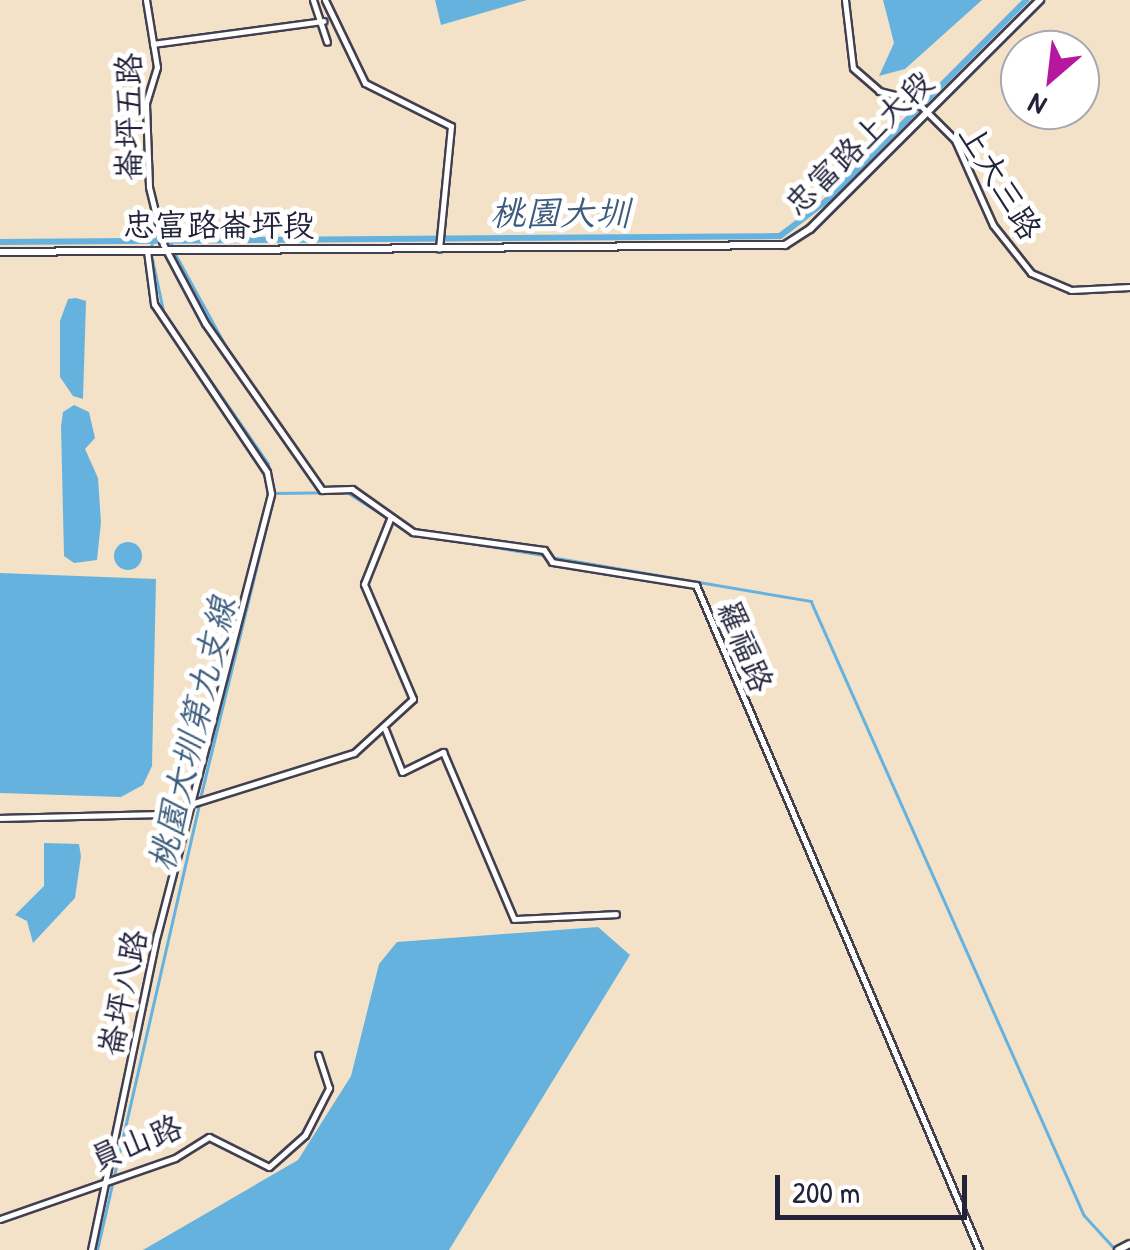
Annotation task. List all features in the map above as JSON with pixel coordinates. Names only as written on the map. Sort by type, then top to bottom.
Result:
[{"type":"street","name":"崙坪五路","points":[[146,0],[157,67],[146,104],[150,186],[166,247]]},
{"type":"street","points":[[314,0],[327,42]]},
{"type":"street","points":[[325,0],[365,83],[451,126],[439,248]]},
{"type":"street","name":"上大三路","points":[[845,0],[853,68],[879,90],[915,100],[955,140],[994,225],[1031,273],[1071,290],[1130,287]]},
{"type":"street","name":"忠富路上大段","points":[[439,248],[785,245],[1040,0]]},
{"type":"street","points":[[153,44],[323,21]]},
{"type":"street","name":"忠富路崙坪段","points":[[0,252],[166,247],[439,248]]},
{"type":"street","name":"羅福路","points":[[166,247],[204,323],[322,490],[352,489],[414,532],[696,584],[979,1250]]},
{"type":"street","name":"崙坪八路","points":[[90,1250],[157,935],[194,805],[271,493],[266,472],[154,304],[147,250]]},
{"type":"street","points":[[0,818],[108,820],[194,805],[338,761],[385,729],[413,699],[364,584],[390,519]]},
{"type":"street","points":[[385,729],[402,772],[443,752],[514,920],[616,914]]},
{"type":"street","name":"員山路","points":[[0,1219],[175,1158],[209,1137],[269,1167],[305,1135],[329,1088],[318,1055]]},
{"type":"street","points":[[1118,1250],[1130,1244]]},
{"type":"water","points":[[435,0],[527,0],[441,25]]},
{"type":"water","points":[[883,0],[982,0],[905,69],[879,76],[894,43]]},
{"type":"water","points":[[68,299],[86,301],[83,399],[73,396],[60,377],[60,321]]},
{"type":"water","points":[[74,405],[89,412],[95,438],[85,449],[98,478],[101,522],[97,560],[74,563],[64,556],[61,426],[63,412]]},
{"type":"water","points":[[128,542],[138,546],[142,556],[138,566],[128,570],[118,566],[114,556],[118,546]]},
{"type":"water","points":[[0,573],[156,579],[152,766],[143,785],[121,797],[0,793]]},
{"type":"water","points":[[44,843],[79,844],[81,856],[75,898],[33,943],[27,921],[15,915],[44,886]]},
{"type":"water","points":[[598,927],[630,955],[449,1250],[143,1250],[298,1160],[351,1076],[379,964],[397,942]]},
{"type":"waterway","name":"桃園大圳","points":[[0,242],[780,236],[826,201],[1026,0]]},
{"type":"waterway","points":[[176,255],[233,359]]},
{"type":"waterway","name":"桃園大圳第九支線","points":[[152,257],[164,313],[268,463],[275,493],[201,797]]},
{"type":"waterway","points":[[312,472],[320,483]]},
{"type":"waterway","points":[[275,493],[347,492],[410,532]]},
{"type":"waterway","points":[[458,541],[543,555]]},
{"type":"waterway","points":[[551,557],[811,601],[1084,1215],[1115,1249]]},
{"type":"waterway","name":"桃園大圳第九支線","points":[[97,1250],[199,805]]}]
